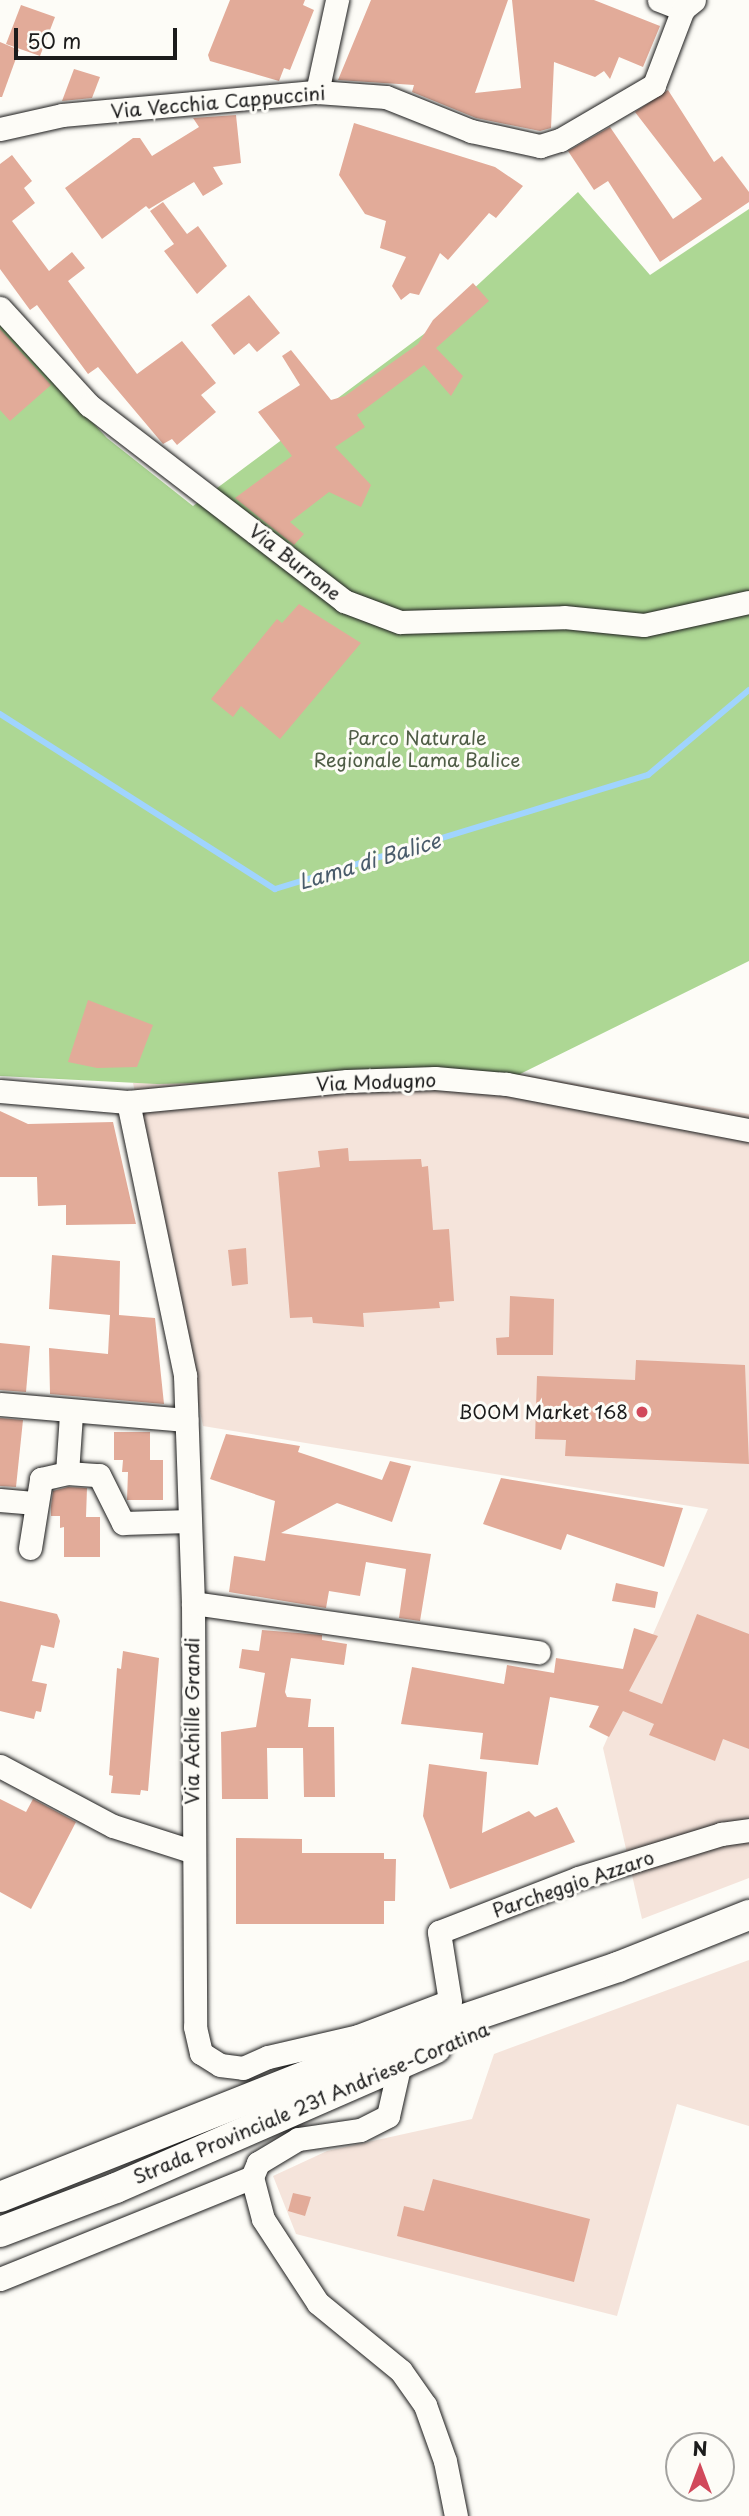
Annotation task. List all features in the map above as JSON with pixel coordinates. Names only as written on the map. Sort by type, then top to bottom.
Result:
[{"type":"main road","name":"Strada Provinciale 231 Andriese-Coratina","points":[[0,2232],[95,2197],[618,1967],[749,1915]]},
{"type":"main road","name":"Strada Provinciale 231 Andriese-Coratina","points":[[0,2197],[329,2067],[618,1967]]},
{"type":"main road","points":[[0,2180],[186,2124]]},
{"type":"main road","points":[[0,2245],[125,2198],[257,2125]]},
{"type":"street","points":[[317,92],[337,0]]},
{"type":"street","points":[[659,0],[689,5]]},
{"type":"street","name":"Via Vecchia Cappuccini","points":[[0,129],[62,116],[317,92],[386,97],[471,131],[540,146],[560,141],[654,85],[689,5]]},
{"type":"street","name":"Via Burrone","points":[[0,308],[89,405],[344,601],[400,622],[564,617],[644,625],[749,602]]},
{"type":"street","name":"Via Modugno","points":[[0,1091],[128,1102],[347,1081],[435,1078],[507,1084],[749,1130]]},
{"type":"street","name":"Via Achille Grandi","points":[[128,1102],[185,1375],[193,1603],[191,1851],[195,2027],[201,2053],[220,2065],[243,2068],[268,2057],[358,2036],[450,2001],[447,1972]]},
{"type":"street","points":[[0,1404],[71,1413],[186,1420]]},
{"type":"street","points":[[67,1473],[71,1413]]},
{"type":"street","points":[[30,1548],[41,1479],[67,1473],[99,1475],[123,1523],[190,1521]]},
{"type":"street","points":[[0,1500],[36,1503]]},
{"type":"street","points":[[193,1603],[539,1652]]},
{"type":"street","points":[[0,1766],[113,1826],[191,1851]]},
{"type":"street","name":"Parcheggio Azzaro","points":[[447,1972],[439,1932],[578,1878],[721,1834],[749,1830]]},
{"type":"street","points":[[329,2067],[358,2036]]},
{"type":"street","points":[[400,2063],[388,2116],[360,2130],[298,2139],[258,2163],[252,2177],[263,2219],[318,2303],[401,2371],[425,2405],[445,2461],[456,2516]]},
{"type":"street","points":[[0,2279],[252,2177]]},
{"type":"shaded area","points":[[474,1066],[749,1114],[749,1878],[642,1919],[603,1748],[708,1509],[203,1426],[133,1083]]},
{"type":"shaded area","points":[[749,1960],[749,2126],[677,2104],[617,2316],[296,2234],[273,2176],[327,2151],[472,2119],[494,2054]]},
{"type":"green space","name":"Parco Naturale Regionale Lama Balice","points":[[578,192],[650,275],[749,209],[749,961],[516,1076],[157,1084],[0,1076],[0,322],[107,438],[193,506],[428,331]]},
{"type":"building","points":[[230,0],[305,0],[303,5],[314,10],[290,70],[284,68],[279,81],[210,61],[208,55]]},
{"type":"building","points":[[371,0],[508,0],[475,93],[521,88],[512,0],[594,0],[660,26],[643,67],[619,57],[610,79],[604,71],[595,77],[554,62],[551,128],[540,131],[476,118],[412,92],[414,85],[338,80]]},
{"type":"building","points":[[21,5],[55,17],[40,56],[6,44]]},
{"type":"building","points":[[0,42],[19,50],[2,97],[0,97]]},
{"type":"building","points":[[74,69],[100,77],[92,98],[62,101]]},
{"type":"building","points":[[668,90],[714,162],[722,156],[749,192],[749,202],[660,262],[608,181],[594,190],[568,151],[610,127],[673,219],[702,199],[635,112]]},
{"type":"building","points":[[236,115],[241,163],[213,167],[223,184],[203,196],[194,182],[149,209],[146,206],[102,239],[65,188],[133,138],[140,138],[152,156],[199,127],[193,118]]},
{"type":"building","points":[[354,123],[495,167],[523,186],[496,218],[489,213],[448,260],[440,253],[419,295],[410,293],[401,300],[392,286],[406,257],[380,248],[386,221],[365,214],[339,175]]},
{"type":"building","points":[[12,155],[32,181],[24,188],[35,203],[12,221],[49,271],[72,252],[85,268],[68,281],[137,374],[182,341],[216,383],[201,395],[216,412],[177,445],[172,439],[163,444],[98,367],[88,374],[37,305],[30,310],[0,269],[0,164]]},
{"type":"building","points":[[163,202],[187,234],[198,226],[227,266],[197,294],[164,251],[174,244],[150,211]]},
{"type":"building","points":[[473,283],[489,301],[436,348],[463,376],[451,396],[424,365],[357,415],[365,427],[335,447],[371,485],[361,507],[329,492],[290,522],[304,534],[294,545],[235,498],[292,456],[258,412],[300,385],[282,356],[291,350],[331,400],[345,396],[418,344],[433,320]]},
{"type":"building","points":[[249,295],[280,333],[257,352],[249,343],[234,355],[211,325]]},
{"type":"building","points":[[0,329],[51,385],[10,421],[0,410]]},
{"type":"building","points":[[299,604],[361,643],[280,739],[241,706],[233,717],[211,699],[277,619],[282,623]]},
{"type":"building","points":[[88,1000],[153,1025],[137,1067],[97,1068],[68,1062]]},
{"type":"building","points":[[0,1111],[28,1124],[113,1122],[136,1224],[66,1225],[66,1205],[38,1206],[37,1177],[0,1177]]},
{"type":"building","points":[[348,1148],[349,1161],[421,1159],[422,1167],[428,1166],[433,1230],[449,1229],[454,1301],[439,1302],[440,1308],[363,1313],[364,1327],[313,1323],[312,1317],[290,1318],[278,1172],[320,1167],[318,1151]]},
{"type":"building","points":[[246,1248],[248,1284],[232,1286],[228,1250]]},
{"type":"building","points":[[52,1255],[120,1261],[119,1315],[155,1318],[164,1404],[50,1394],[49,1348],[108,1354],[110,1315],[49,1309]]},
{"type":"building","points":[[510,1296],[554,1299],[553,1355],[497,1355],[496,1338],[509,1337]]},
{"type":"building","points":[[0,1343],[30,1346],[26,1392],[0,1390]]},
{"type":"building","name":"BOOM Market 168","points":[[636,1360],[745,1365],[749,1464],[565,1456],[566,1440],[535,1439],[537,1376],[635,1380]]},
{"type":"building","points":[[0,1418],[23,1420],[16,1487],[0,1486]]},
{"type":"building","points":[[114,1432],[150,1432],[150,1460],[163,1460],[163,1500],[127,1500],[128,1472],[122,1472],[123,1460],[114,1460]]},
{"type":"building","points":[[226,1434],[300,1446],[298,1452],[382,1480],[390,1461],[411,1466],[392,1522],[337,1503],[281,1533],[431,1554],[420,1621],[399,1618],[406,1569],[366,1562],[360,1596],[329,1591],[326,1608],[229,1592],[234,1556],[265,1561],[275,1501],[210,1479]]},
{"type":"building","points":[[501,1478],[683,1508],[664,1567],[567,1534],[561,1550],[483,1524]]},
{"type":"building","points":[[68,1487],[87,1488],[86,1517],[100,1517],[100,1557],[64,1557],[64,1527],[60,1528],[60,1516],[51,1516],[51,1506],[53,1491]]},
{"type":"building","points":[[616,1583],[658,1592],[655,1608],[612,1601]]},
{"type":"building","points":[[0,1601],[57,1614],[60,1621],[54,1648],[41,1645],[32,1681],[47,1684],[41,1712],[36,1711],[34,1719],[0,1711]]},
{"type":"building","points":[[697,1614],[749,1634],[749,1749],[723,1739],[715,1761],[649,1735],[654,1724],[623,1711],[609,1737],[589,1727],[599,1706],[550,1697],[538,1765],[480,1759],[483,1733],[401,1724],[412,1667],[504,1684],[507,1665],[554,1673],[556,1658],[623,1669],[634,1628],[658,1636],[629,1691],[662,1704]]},
{"type":"building","points":[[262,1630],[322,1635],[322,1640],[347,1644],[344,1665],[291,1658],[285,1692],[287,1697],[311,1699],[308,1727],[334,1727],[335,1797],[304,1797],[303,1748],[267,1748],[268,1799],[222,1799],[221,1732],[256,1727],[265,1673],[239,1668],[242,1649],[259,1651]]},
{"type":"building","points":[[123,1651],[159,1658],[148,1791],[141,1790],[140,1795],[111,1793],[113,1776],[109,1775],[117,1668],[121,1669]]},
{"type":"building","points":[[429,1764],[487,1772],[482,1833],[529,1811],[535,1817],[557,1807],[575,1842],[450,1889],[423,1816]]},
{"type":"building","points":[[0,1799],[26,1812],[33,1799],[76,1822],[31,1909],[0,1892]]},
{"type":"building","points":[[236,1838],[302,1839],[302,1853],[384,1853],[384,1859],[396,1859],[395,1901],[384,1901],[384,1924],[236,1924]]},
{"type":"building","points":[[433,2179],[590,2219],[574,2282],[397,2236],[404,2206],[424,2211]]},
{"type":"building","points":[[293,2193],[311,2197],[305,2216],[288,2211]]},
{"type":"waterway","name":"Lama di Balice","points":[[0,714],[275,889],[648,775],[749,690]]},
{"type":"place","name":"BOOM Market 168","points":[[642,1412]]}]
